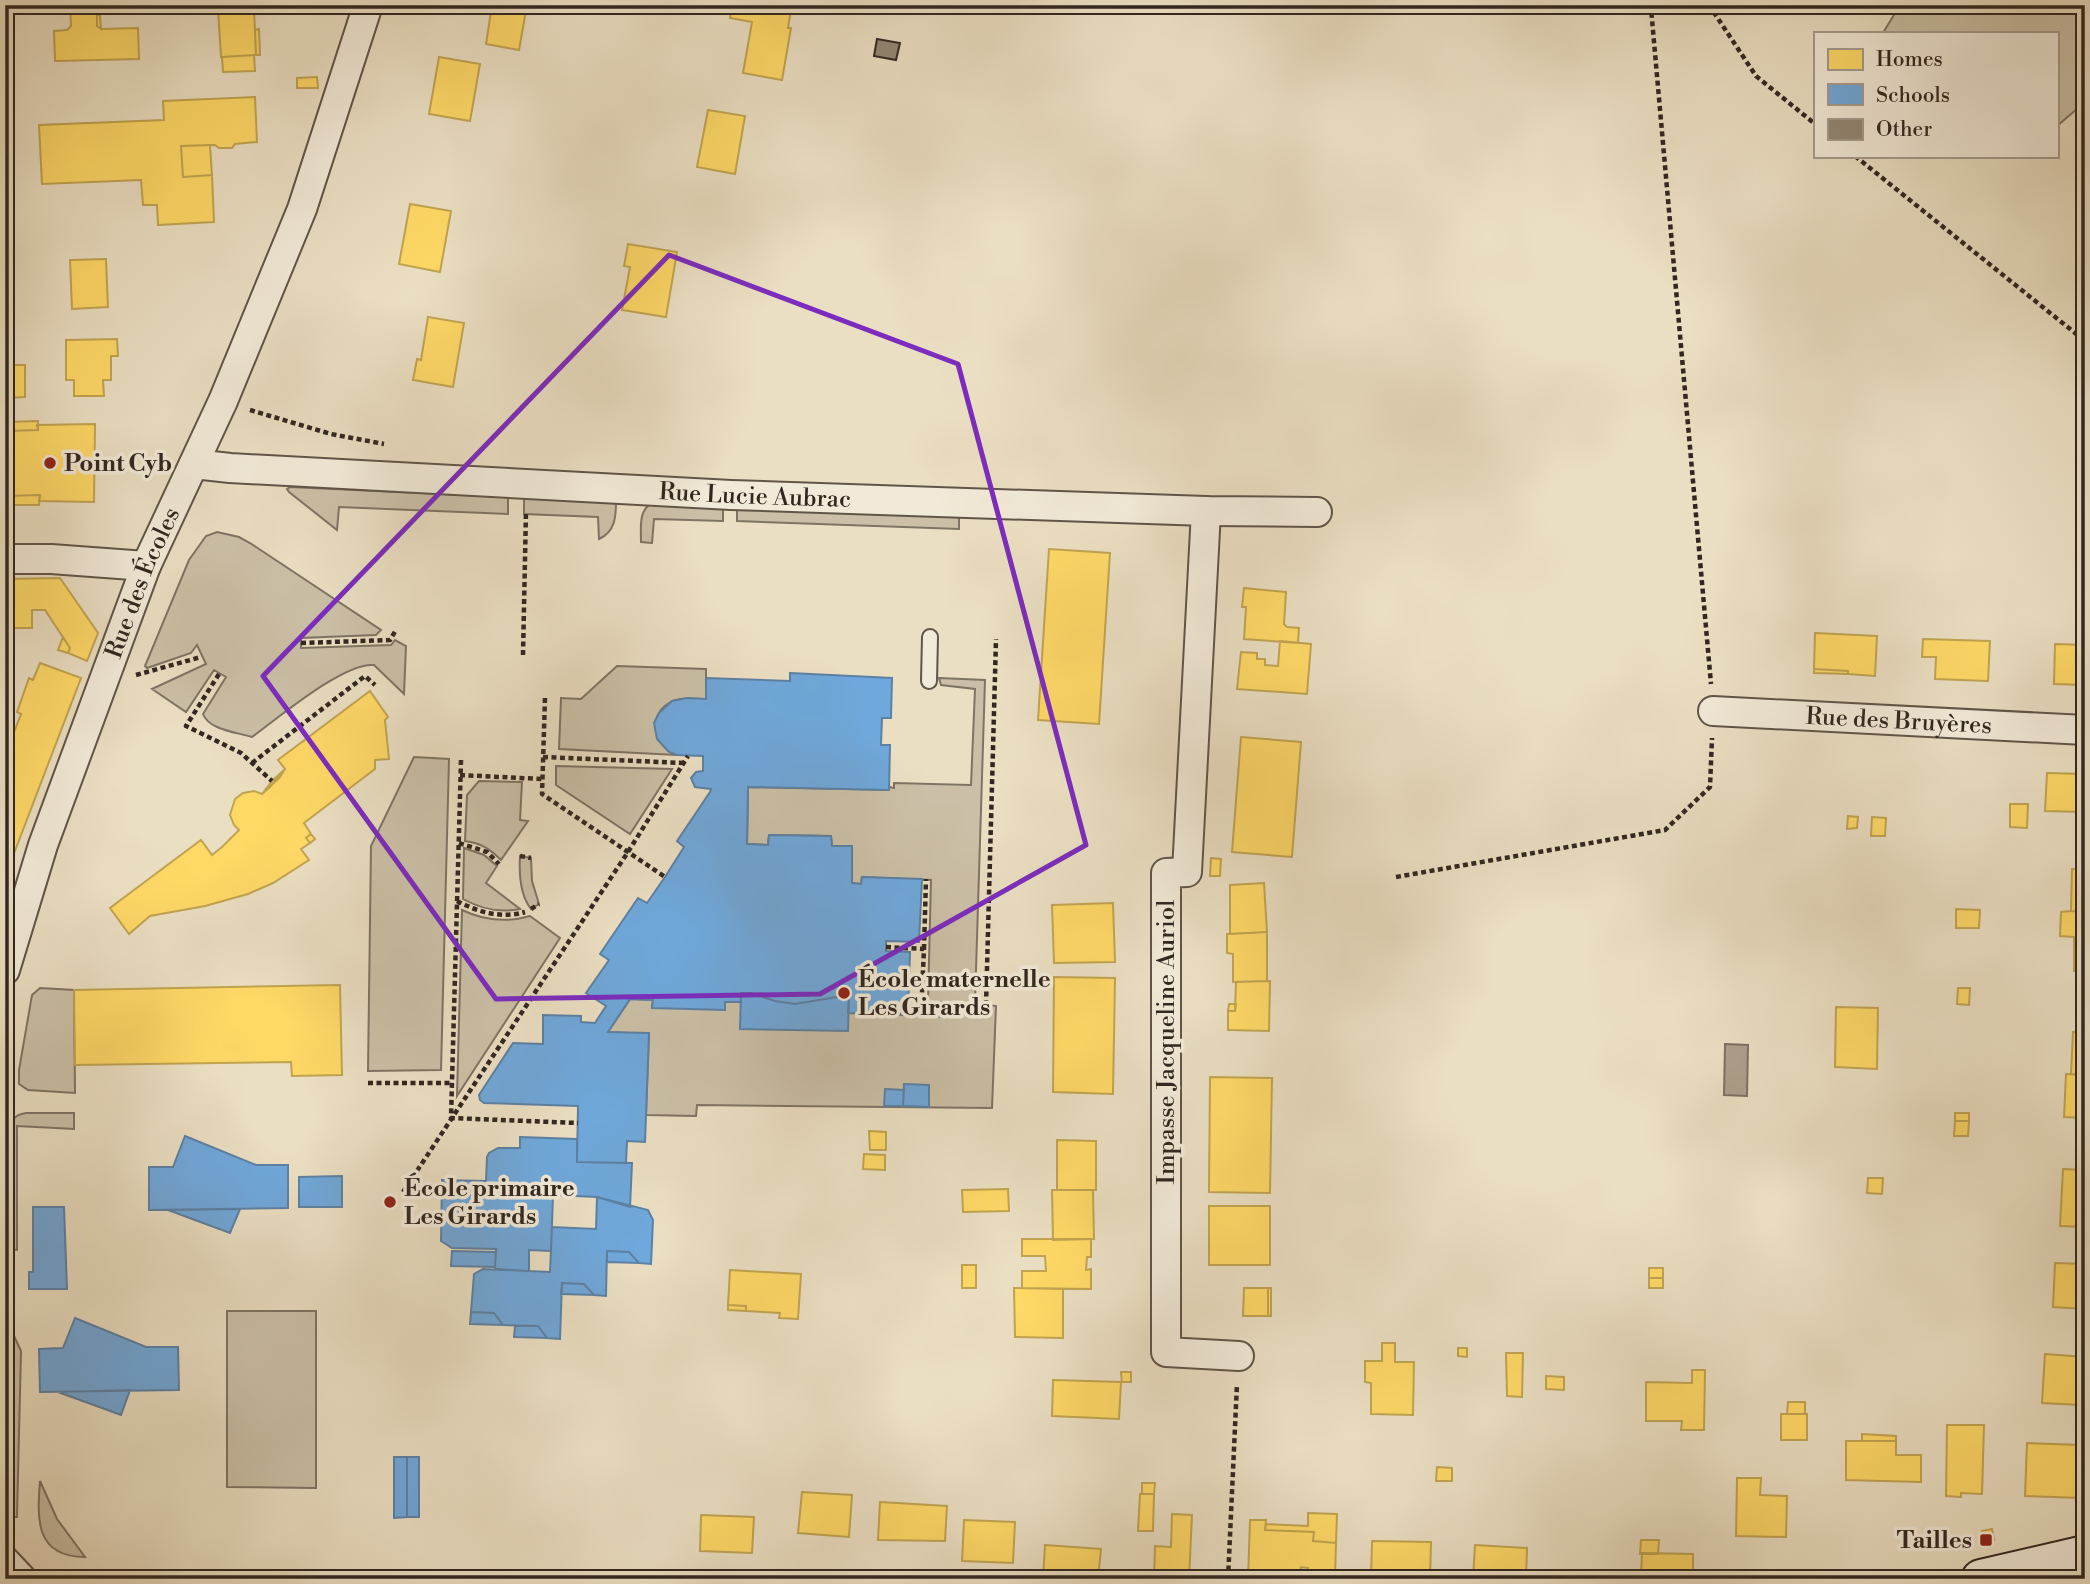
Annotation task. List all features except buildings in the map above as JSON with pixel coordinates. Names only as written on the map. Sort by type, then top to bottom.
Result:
[{"type":"street","name":"Rue des Écoles","points":[[5,970],[43,845],[146,566],[223,401],[302,209],[368,5]]},
{"type":"street","name":"Rue Lucie Aubrac","points":[[194,464],[731,495],[1206,511],[1317,512]]},
{"type":"street","name":"Impasse Jacqueline Auriol","points":[[1206,511],[1187,872],[1166,873],[1166,1352],[1239,1356]]},
{"type":"street","points":[[5,559],[51,559],[146,566]]},
{"type":"street","name":"Rue des Bruyères","points":[[1713,710],[2085,730]]},
{"type":"street","points":[[2001,1577],[2085,1555]]},
{"type":"street","points":[[5,1560],[22,1579]]},
{"type":"lane","points":[[929,681],[930,636]]},
{"type":"path","points":[[1396,877],[1665,830],[1710,787],[1713,710],[1651,8],[1653,5]]},
{"type":"path","points":[[1709,5],[1756,76],[1814,123]]},
{"type":"path","points":[[1857,158],[2085,341]]},
{"type":"path","points":[[523,655],[523,564],[527,502]]},
{"type":"path","points":[[301,643],[390,640],[396,630]]},
{"type":"path","points":[[986,1005],[996,639]]},
{"type":"path","points":[[135,675],[201,657]]},
{"type":"path","points":[[219,674],[186,726],[241,753],[272,781]]},
{"type":"path","points":[[252,763],[365,676],[375,685]]},
{"type":"path","points":[[545,698],[542,794],[665,877]]},
{"type":"path","points":[[404,1192],[628,852],[688,756]]},
{"type":"path","points":[[543,757],[684,762]]},
{"type":"path","points":[[451,1118],[461,760]]},
{"type":"path","points":[[460,775],[542,779]]},
{"type":"path","points":[[458,843],[486,852],[499,864]]},
{"type":"path","points":[[520,856],[531,858]]},
{"type":"path","points":[[921,1015],[926,879]]},
{"type":"path","points":[[457,901],[475,911],[513,915],[540,904]]},
{"type":"path","points":[[886,947],[924,949]]},
{"type":"path","points":[[368,1083],[451,1083]]},
{"type":"path","points":[[451,1118],[578,1123]]},
{"type":"path","points":[[1228,1579],[1239,1356]]},
{"type":"highlighted area","points":[[669,255],[958,364],[1086,845],[820,994],[496,999],[263,676]]},
{"type":"shaded area","points":[[1900,5],[2085,5],[2085,102],[2058,125],[2058,32],[1884,32]]},
{"type":"shaded area","points":[[290,487],[508,497],[508,514],[339,507],[337,530],[289,492],[287,489]]},
{"type":"shaded area","points":[[524,497],[616,501],[614,523],[599,539],[598,517],[524,514]]},
{"type":"shaded area","points":[[655,501],[723,504],[723,521],[654,519],[652,543],[641,542],[643,513]]},
{"type":"shaded area","points":[[737,505],[954,513],[959,517],[959,529],[737,521]]},
{"type":"shaded area","points":[[217,532],[239,537],[250,543],[381,630],[376,635],[301,638],[301,648],[391,645],[395,640],[406,646],[404,694],[374,665],[361,666],[329,681],[252,737],[217,727],[203,714],[226,677],[214,670],[186,712],[152,689],[206,664],[197,645],[191,653],[147,668],[145,666],[189,560],[206,536]]},
{"type":"shaded area","points":[[617,666],[706,669],[706,699],[673,701],[664,706],[656,721],[658,737],[662,744],[677,755],[559,749],[561,698],[581,699]]},
{"type":"shaded area","points":[[939,678],[985,680],[975,1003],[996,1006],[992,1108],[697,1105],[696,1116],[646,1115],[649,1034],[608,1032],[630,999],[653,1000],[652,1007],[725,1009],[725,1002],[741,1001],[849,1013],[951,1017],[952,1003],[928,1002],[931,880],[862,877],[861,884],[852,883],[852,847],[832,846],[831,836],[769,835],[768,845],[747,844],[748,787],[889,790],[889,787],[894,788],[894,783],[971,785],[975,689],[941,685]]},
{"type":"shaded area","points":[[414,757],[449,759],[441,1070],[368,1071],[371,846]]},
{"type":"shaded area","points":[[556,766],[672,769],[630,834],[556,785]]},
{"type":"shaded area","points":[[479,781],[522,782],[520,820],[528,821],[501,860],[485,847],[465,841],[467,795]]},
{"type":"shaded area","points":[[464,848],[484,855],[497,866],[486,883],[520,909],[491,909],[463,899]]},
{"type":"shaded area","points":[[520,856],[531,858],[532,881],[539,904],[531,909],[522,891]]},
{"type":"shaded area","points":[[462,910],[496,920],[530,916],[560,938],[457,1096]]},
{"type":"shaded area","points":[[40,988],[74,990],[75,1093],[28,1090],[19,1084],[32,995]]},
{"type":"shaded area","points":[[1725,1044],[1748,1045],[1747,1096],[1724,1095]]},
{"type":"shaded area","points":[[26,1113],[74,1113],[74,1129],[17,1126],[17,1250],[5,1249],[9,1129],[15,1117]]},
{"type":"shaded area","points":[[227,1311],[316,1311],[316,1488],[227,1487]]},
{"type":"shaded area","points":[[5,1325],[9,1325],[21,1351],[17,1517],[7,1517]]},
{"type":"shaded area","points":[[40,1481],[57,1519],[85,1557],[69,1555],[56,1550],[48,1543],[40,1522]]},
{"type":"place","name":"Point Cyb","points":[[50,463]]},
{"type":"place","name":"École maternelle Les Girards","points":[[844,993]]},
{"type":"place","name":"École primaire Les Girards","points":[[390,1202]]},
{"type":"place","name":"Tailles","points":[[1986,1540]]}]
